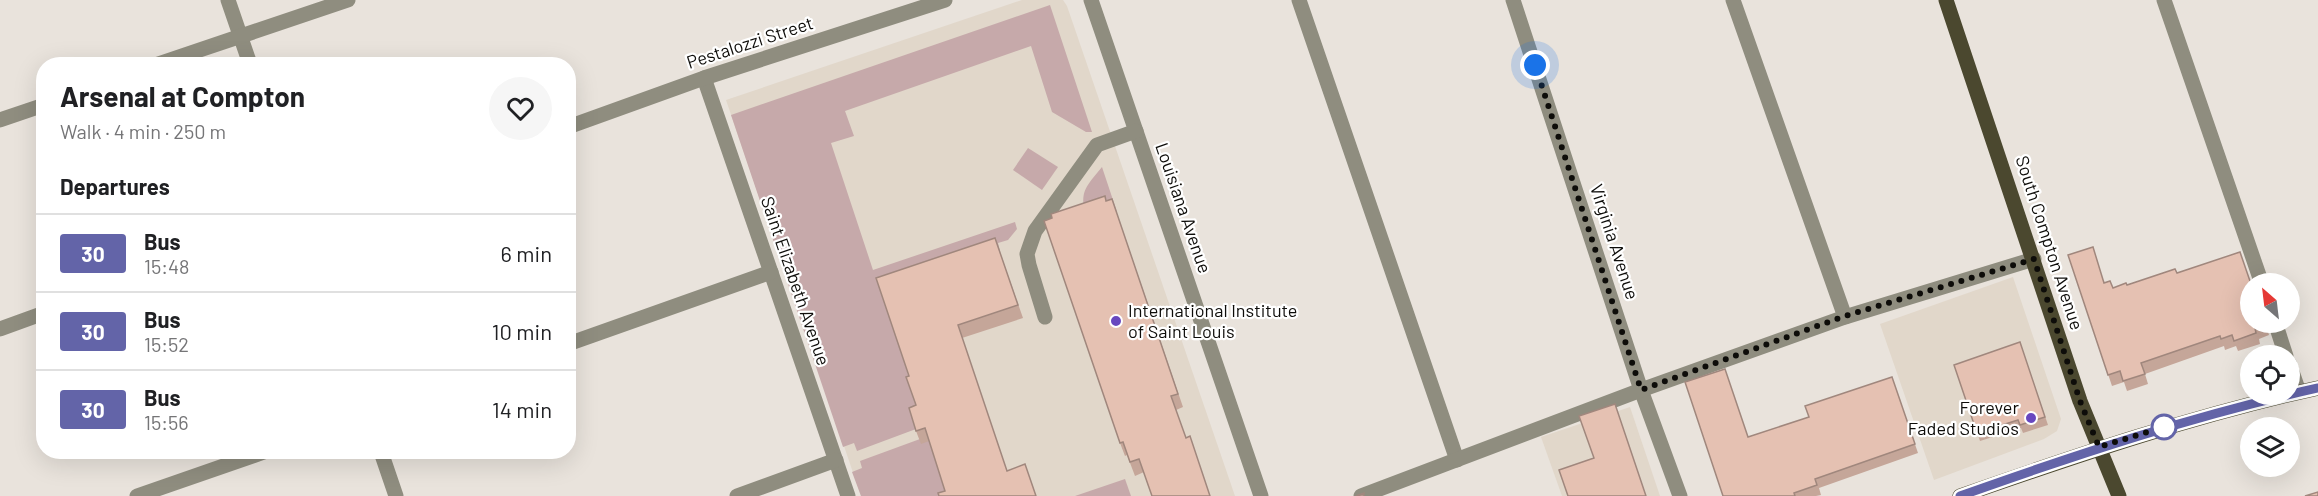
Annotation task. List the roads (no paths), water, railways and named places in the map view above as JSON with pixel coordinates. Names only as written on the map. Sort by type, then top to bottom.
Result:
[{"type":"main road","name":"South Compton Avenue","points":[[1946,0],[2080,401],[2120,496]]},
{"type":"main road","points":[[2300,392],[2318,388]]},
{"type":"main road","points":[[1960,496],[2099,447],[2245,405]]},
{"type":"street","points":[[228,0],[248,57]]},
{"type":"street","points":[[178,57],[348,0]]},
{"type":"street","name":"Pestalozzi Street","points":[[576,124],[704,78],[945,0]]},
{"type":"street","name":"Louisiana Avenue","points":[[1091,0],[1261,496]]},
{"type":"street","points":[[1299,0],[1458,460]]},
{"type":"street","name":"Virginia Avenue","points":[[1513,0],[1641,390],[1680,496]]},
{"type":"street","points":[[1733,0],[1845,316]]},
{"type":"street","points":[[2164,0],[2258,273]]},
{"type":"street","name":"Saint Elizabeth Avenue","points":[[704,78],[848,496]]},
{"type":"street","points":[[0,120],[36,108]]},
{"type":"street","points":[[1045,316],[1027,254],[1035,231],[1097,145],[1136,131]]},
{"type":"street","points":[[1361,496],[1845,316],[2034,259]]},
{"type":"street","points":[[576,341],[771,272]]},
{"type":"street","points":[[0,329],[36,316]]},
{"type":"street","points":[[136,496],[244,459]]},
{"type":"street","points":[[383,459],[396,496]]},
{"type":"street","points":[[737,496],[836,460]]},
{"type":"place","name":"International Institute of Saint Louis","points":[[1116,321]]},
{"type":"place","name":"Forever Faded Studios","points":[[2031,418]]}]
